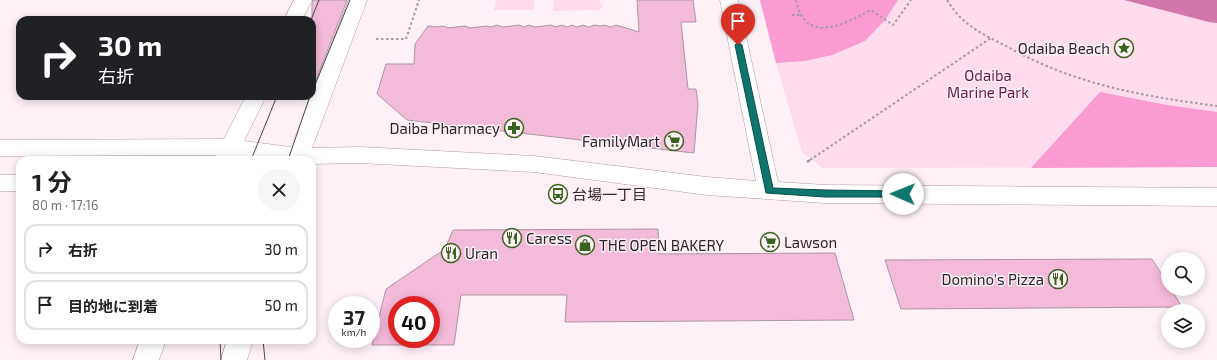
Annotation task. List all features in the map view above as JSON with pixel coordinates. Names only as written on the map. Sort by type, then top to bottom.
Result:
[{"type":"street","points":[[295,16],[303,0]]},
{"type":"street","points":[[294,156],[316,111],[358,0]]},
{"type":"street","points":[[729,0],[769,191]]},
{"type":"street","points":[[227,154],[254,100]]},
{"type":"street","points":[[0,148],[253,156]]},
{"type":"street","points":[[316,158],[360,155],[534,164],[707,186],[825,194],[1217,197]]},
{"type":"street","points":[[0,183],[16,183]]},
{"type":"street","points":[[146,360],[152,344]]},
{"type":"street","points":[[234,360],[239,344]]},
{"type":"path","points":[[376,39],[406,39],[418,0]]},
{"type":"path","points":[[796,0],[800,15],[812,26],[823,30],[841,25],[871,10],[893,25],[910,0]]},
{"type":"path","points":[[946,0],[960,18],[1024,58],[1067,76],[1104,88],[1168,100],[1217,106]]},
{"type":"path","points":[[792,15],[800,15]]},
{"type":"path","points":[[807,162],[992,38]]},
{"type":"green space","points":[[496,0],[534,0],[534,10],[494,10]]},
{"type":"green space","points":[[554,0],[599,0],[603,6],[600,10],[553,11]]},
{"type":"green space","name":"Odaiba Marine Park","points":[[760,0],[1124,0],[1217,23],[1217,167],[822,168],[802,152],[776,63]]},
{"type":"shaded area","points":[[760,0],[898,0],[885,20],[865,41],[832,55],[805,61],[776,63]]},
{"type":"shaded area","points":[[1124,0],[1217,0],[1217,23],[1209,22]]},
{"type":"shaded area","points":[[1100,92],[1167,105],[1217,112],[1217,167],[1031,168]]},
{"type":"building","points":[[313,0],[347,0],[316,80],[316,16],[312,16]]},
{"type":"building","points":[[637,0],[693,0],[696,22],[681,22],[688,89],[696,89],[698,104],[694,153],[407,120],[377,94],[386,64],[414,64],[415,44],[428,26],[443,26],[448,28],[465,26],[470,28],[486,26],[491,27],[497,25],[503,27],[519,25],[524,27],[529,25],[535,27],[551,25],[556,27],[562,25],[567,27],[572,25],[577,27],[583,25],[589,27],[594,25],[604,25],[611,27],[616,25],[639,32]]},
{"type":"building","points":[[658,229],[659,254],[835,253],[854,320],[565,322],[567,295],[461,295],[454,345],[440,345],[440,296],[388,296],[388,345],[380,345],[380,313],[386,289],[445,249],[453,230]]},
{"type":"building","points":[[1152,259],[1161,273],[1161,296],[1175,296],[1180,304],[1161,304],[1161,307],[901,309],[885,260]]},
{"type":"tram line","points":[[313,16],[319,0]]},
{"type":"tram line","points":[[316,82],[350,0]]},
{"type":"tram line","points":[[253,156],[275,100]]},
{"type":"tram line","points":[[289,156],[309,100]]},
{"type":"tram line","points":[[220,344],[221,360]]},
{"type":"tram line","points":[[263,344],[265,360]]},
{"type":"place","name":"Odaiba Beach","points":[[1124,48]]},
{"type":"place","name":"Daiba Pharmacy","points":[[514,128]]},
{"type":"place","name":"FamilyMart","points":[[674,141]]},
{"type":"place","name":"台場一丁目","points":[[558,194]]},
{"type":"place","name":"Caress","points":[[512,238]]},
{"type":"place","name":"Lawson","points":[[770,242]]},
{"type":"place","name":"THE OPEN BAKERY","points":[[585,245]]},
{"type":"place","name":"Uran","points":[[451,253]]},
{"type":"place","name":"Domino's Pizza","points":[[1058,279]]},
{"type":"route","points":[[738,45],[769,191],[825,194],[903,194]]}]
